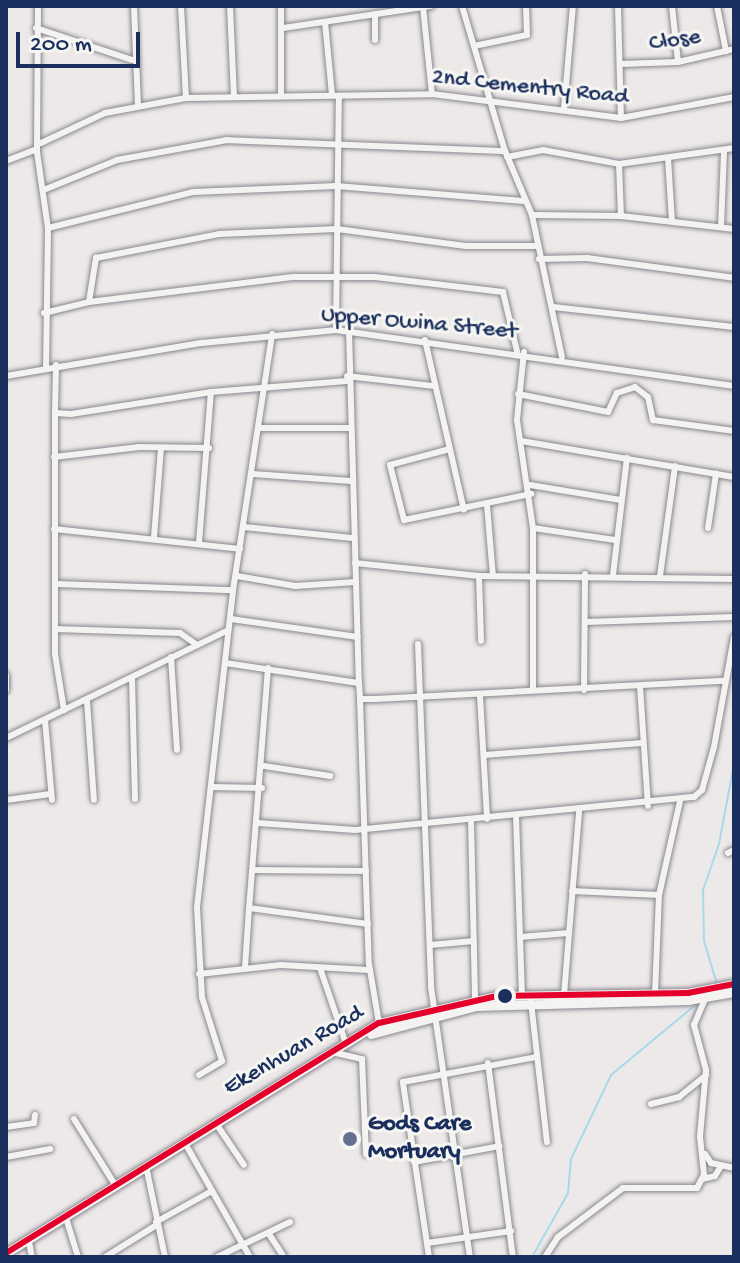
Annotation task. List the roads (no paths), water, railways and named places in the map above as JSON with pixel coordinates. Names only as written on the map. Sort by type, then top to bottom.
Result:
[{"type":"main road","name":"Ekenhuan Road","points":[[7,1255],[114,1183],[379,1023],[475,999],[522,995],[655,994],[734,984]]},
{"type":"main road","name":"Ekenhuan Road","points":[[7,1255],[146,1166],[382,1029],[435,1010],[531,1002],[705,999],[734,992]]},
{"type":"street","points":[[38,6],[39,146],[48,228],[44,313],[46,368]]},
{"type":"street","points":[[134,6],[132,60],[138,106]]},
{"type":"street","points":[[181,6],[186,98]]},
{"type":"street","points":[[230,6],[234,96]]},
{"type":"street","points":[[281,6],[281,95]]},
{"type":"street","points":[[462,6],[506,154],[523,201],[532,215],[535,246],[553,307],[562,357]]},
{"type":"street","points":[[474,46],[527,35],[526,6]]},
{"type":"street","points":[[564,108],[573,6]]},
{"type":"street","points":[[618,6],[621,118]]},
{"type":"street","points":[[672,6],[678,62]]},
{"type":"street","points":[[717,6],[726,51]]},
{"type":"street","points":[[283,28],[427,7],[432,94]]},
{"type":"street","points":[[375,14],[375,40]]},
{"type":"street","points":[[325,22],[335,95],[336,330]]},
{"type":"street","points":[[36,28],[132,60]]},
{"type":"street","name":"Close","points":[[620,64],[678,62],[734,49]]},
{"type":"street","name":"2nd Cementry Road","points":[[6,161],[105,113],[186,98],[432,94],[564,108],[621,118],[734,97]]},
{"type":"street","points":[[46,189],[117,160],[227,140],[336,142],[506,154],[543,150],[619,164],[734,148]]},
{"type":"street","points":[[721,227],[724,151]]},
{"type":"street","points":[[668,158],[672,221]]},
{"type":"street","points":[[619,164],[621,216]]},
{"type":"street","points":[[48,228],[193,192],[336,186],[523,201]]},
{"type":"street","points":[[532,215],[621,216],[734,229]]},
{"type":"street","points":[[89,302],[96,258],[219,234],[337,229],[466,246],[535,246]]},
{"type":"street","points":[[539,259],[587,258],[734,278]]},
{"type":"street","points":[[44,313],[89,302],[338,274],[503,292],[521,352],[518,394],[521,441],[530,485],[533,528],[533,690]]},
{"type":"street","points":[[553,307],[734,327]]},
{"type":"street","name":"Upper Owina Street","points":[[6,376],[56,365],[272,334],[336,330],[562,357],[734,386]]},
{"type":"street","points":[[349,331],[347,379],[369,970],[379,1023]]},
{"type":"street","points":[[199,1075],[222,1061],[199,974],[197,907],[233,590],[272,334]]},
{"type":"street","points":[[425,340],[464,510]]},
{"type":"street","points":[[56,365],[55,629],[64,710]]},
{"type":"street","points":[[635,387],[638,370]]},
{"type":"street","points":[[55,413],[211,392],[347,379],[434,386]]},
{"type":"street","points":[[518,394],[608,412],[617,393],[635,387]]},
{"type":"street","points":[[635,387],[648,397],[653,420],[734,431]]},
{"type":"street","points":[[199,543],[209,448],[211,392]]},
{"type":"street","points":[[259,428],[350,428]]},
{"type":"street","points":[[521,441],[734,477]]},
{"type":"street","points":[[54,457],[161,448],[209,448]]},
{"type":"street","points":[[154,537],[161,448]]},
{"type":"street","points":[[450,449],[392,463],[391,480],[404,520],[531,494]]},
{"type":"street","points":[[613,575],[627,458]]},
{"type":"street","points":[[660,576],[675,466]]},
{"type":"street","points":[[253,474],[351,481]]},
{"type":"street","points":[[708,528],[716,474]]},
{"type":"street","points":[[530,485],[621,500]]},
{"type":"street","points":[[487,505],[493,576]]},
{"type":"street","points":[[244,527],[352,538]]},
{"type":"street","points":[[533,528],[615,540]]},
{"type":"street","points":[[54,529],[154,537],[240,549]]},
{"type":"street","points":[[239,558],[247,577]]},
{"type":"street","points":[[355,563],[479,576],[585,574],[734,579]]},
{"type":"street","points":[[584,690],[585,574]]},
{"type":"street","points":[[237,576],[295,586],[356,582]]},
{"type":"street","points":[[479,576],[481,641]]},
{"type":"street","points":[[57,584],[233,590]]},
{"type":"street","points":[[585,622],[734,617]]},
{"type":"street","points":[[231,619],[358,637]]},
{"type":"street","points":[[55,629],[180,633],[196,644]]},
{"type":"street","points":[[6,738],[228,630]]},
{"type":"street","points":[[258,823],[365,828],[427,819],[487,819],[680,801],[702,790],[734,637]]},
{"type":"street","points":[[418,644],[435,1010],[470,1257]]},
{"type":"street","points":[[171,657],[177,750]]},
{"type":"street","points":[[225,663],[359,683]]},
{"type":"street","points":[[245,967],[264,766],[268,668]]},
{"type":"street","points":[[6,669],[6,690]]},
{"type":"street","points":[[132,678],[135,799]]},
{"type":"street","points":[[360,699],[480,696],[533,690],[584,690],[724,681]]},
{"type":"street","points":[[640,686],[648,806]]},
{"type":"street","points":[[480,696],[487,819]]},
{"type":"street","points":[[87,701],[94,800]]},
{"type":"street","points":[[6,800],[51,797],[45,720]]},
{"type":"street","points":[[484,755],[643,743]]},
{"type":"street","points":[[264,766],[330,776]]},
{"type":"street","points":[[212,787],[262,788]]},
{"type":"street","points":[[655,994],[659,895],[680,801]]},
{"type":"street","points":[[564,995],[579,812]]},
{"type":"street","points":[[260,814],[277,824]]},
{"type":"street","points":[[516,816],[522,995]]},
{"type":"street","points":[[471,820],[475,999]]},
{"type":"street","points":[[253,870],[366,871]]},
{"type":"street","points":[[572,891],[659,895]]},
{"type":"street","points":[[249,908],[368,924]]},
{"type":"street","points":[[520,937],[569,933]]},
{"type":"street","points":[[430,945],[474,941]]},
{"type":"street","points":[[199,974],[245,967],[369,970]]},
{"type":"street","points":[[320,968],[345,1041]]},
{"type":"street","points":[[702,1179],[705,1154],[700,1136],[706,1075],[694,1030],[705,999]]},
{"type":"street","points":[[531,1002],[547,1142]]},
{"type":"street","points":[[336,1053],[362,1059],[366,1154]]},
{"type":"street","points":[[429,1257],[403,1082],[488,1063],[536,1057]]},
{"type":"street","points":[[488,1063],[513,1257]]},
{"type":"street","points":[[651,1104],[679,1097],[706,1075]]},
{"type":"street","points":[[6,1127],[34,1123],[35,1115]]},
{"type":"street","points":[[74,1119],[114,1183]]},
{"type":"street","points":[[217,1125],[244,1165]]},
{"type":"street","points":[[186,1145],[250,1257]]},
{"type":"street","points":[[414,1162],[500,1146]]},
{"type":"street","points":[[6,1157],[50,1149]]},
{"type":"street","points":[[705,1154],[721,1166],[734,1168]]},
{"type":"street","points":[[146,1166],[165,1257]]},
{"type":"street","points":[[546,1254],[617,1191],[634,1185],[686,1192],[702,1179],[715,1176],[721,1166]]},
{"type":"street","points":[[105,1257],[212,1191]]},
{"type":"street","points":[[66,1218],[78,1257]]},
{"type":"street","points":[[217,1257],[290,1222]]},
{"type":"street","points":[[427,1243],[511,1231]]},
{"type":"street","points":[[269,1234],[284,1257]]},
{"type":"street","points":[[29,1242],[32,1257]]},
{"type":"street","points":[[546,1254],[557,1257]]},
{"type":"waterway","points":[[717,984],[704,941],[703,890],[719,844],[734,764]]},
{"type":"waterway","points":[[532,1257],[568,1193],[571,1159],[611,1075],[693,1007]]},
{"type":"place","name":"Gods Care Mortuary","points":[[350,1139]]}]
